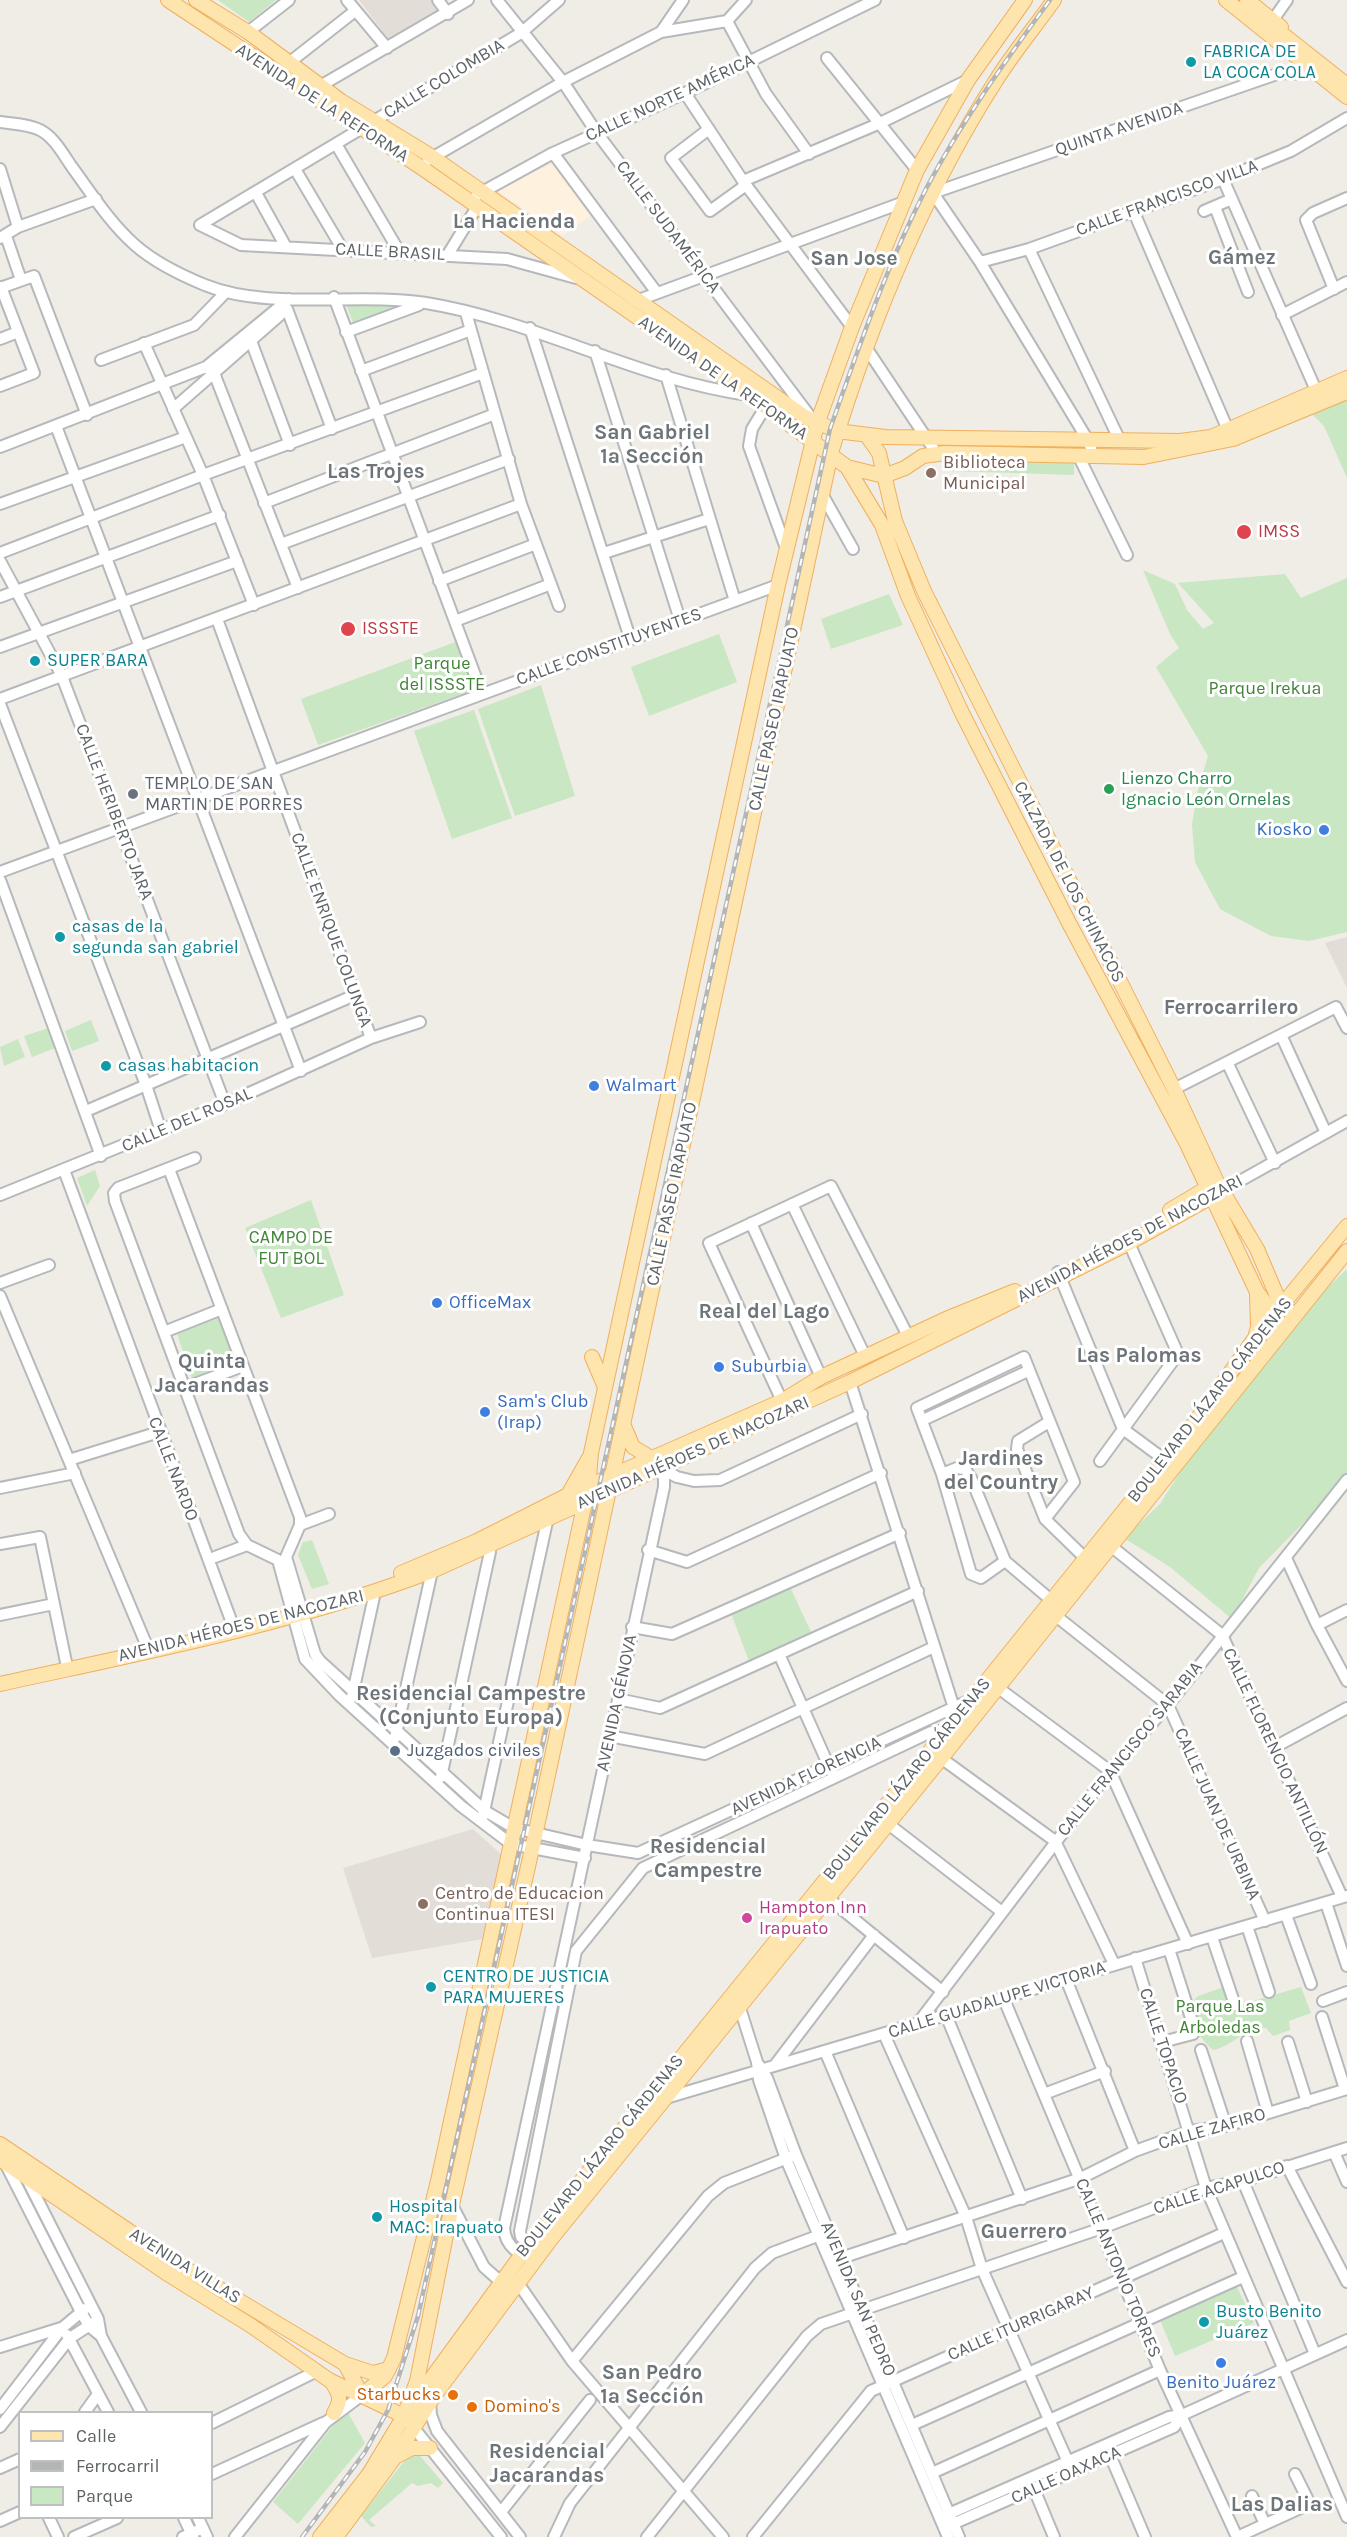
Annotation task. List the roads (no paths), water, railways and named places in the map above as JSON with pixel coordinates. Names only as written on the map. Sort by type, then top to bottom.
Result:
[{"type":"main road","name":"AVENIDA DE LA REFORMA","points":[[196,0],[248,32],[290,62],[315,90],[360,128],[427,162]]},
{"type":"main road","name":"CALLE PASEO IRAPUATO","points":[[390,2369],[438,2181],[588,1488],[591,1454],[605,1387],[778,585],[813,441],[815,423],[917,170],[968,80],[1025,0]]},
{"type":"main road","name":"CALLE PASEO IRAPUATO","points":[[404,2416],[417,2381],[452,2205],[536,1832],[831,453],[879,312],[933,193],[995,81],[1054,0]]},
{"type":"main road","points":[[1215,0],[1306,74],[1327,76]]},
{"type":"main road","points":[[1226,0],[1327,76],[1347,85]]},
{"type":"main road","points":[[1239,0],[1327,76]]},
{"type":"main road","points":[[1248,0],[1273,20],[1347,98]]},
{"type":"main road","name":"AVENIDA DE LA REFORMA","points":[[177,2],[230,43],[373,121],[582,279],[766,406],[847,467],[866,474],[885,476],[923,456],[1029,448],[1091,448],[1144,457],[1230,435],[1293,414],[1347,378]]},
{"type":"main road","name":"AVENIDA DE LA REFORMA","points":[[476,201],[636,301],[815,423],[837,431],[867,436],[927,438],[1029,448],[1078,455],[1091,448],[1119,441],[1180,441],[1230,435],[1292,399],[1347,392]]},
{"type":"main road","points":[[1292,399],[1293,414]]},
{"type":"main road","name":"CALZADA DE LOS CHINACOS","points":[[867,436],[879,453],[890,504],[914,568],[1018,781],[1174,1089],[1257,1292],[1278,1311],[1295,1317]]},
{"type":"main road","points":[[1143,442],[1144,457]]},
{"type":"main road","points":[[825,479],[847,467]]},
{"type":"main road","name":"CALZADA DE LOS CHINACOS","points":[[847,467],[882,525],[935,658],[1002,790],[1215,1189],[1257,1249],[1286,1328]]},
{"type":"main road","points":[[890,504],[895,482],[904,468]]},
{"type":"main road","points":[[900,574],[914,568]]},
{"type":"main road","points":[[1002,790],[1018,781]]},
{"type":"main road","name":"AVENIDA HÉROES DE NACOZARI","points":[[657,1463],[783,1401],[821,1377],[865,1356],[1129,1243],[1215,1189]]},
{"type":"main road","name":"AVENIDA HÉROES DE NACOZARI","points":[[297,1610],[440,1557],[544,1513],[583,1503],[610,1484],[850,1382],[1059,1274],[1215,1189]]},
{"type":"main road","name":"BOULEVARD LÁZARO CÁRDENAS","points":[[320,2537],[369,2474],[404,2416],[501,2282],[519,2252],[646,2102],[944,1734],[1165,1460],[1255,1338],[1347,1226]]},
{"type":"main road","name":"BOULEVARD LÁZARO CÁRDENAS","points":[[336,2537],[395,2457],[432,2398],[537,2257],[1112,1547],[1347,1251]]},
{"type":"main road","points":[[1270,1280],[1281,1286],[1298,1287]]},
{"type":"main road","points":[[1255,1338],[1259,1314],[1257,1292]]},
{"type":"main road","points":[[592,1357],[605,1387]]},
{"type":"main road","points":[[623,1424],[633,1447],[657,1463]]},
{"type":"main road","points":[[568,1495],[591,1454]]},
{"type":"main road","name":"AVENIDA HÉROES DE NACOZARI","points":[[0,1684],[375,1592],[432,1571],[506,1539],[568,1495],[610,1484]]},
{"type":"main road","name":"AVENIDA HÉROES DE NACOZARI","points":[[0,1676],[148,1648]]},
{"type":"main road","name":"AVENIDA VILLAS","points":[[0,2144],[6,2159],[57,2199],[329,2380],[404,2416]]},
{"type":"main road","name":"AVENIDA VILLAS","points":[[6,2159],[76,2196],[178,2264],[345,2364],[373,2373],[390,2369]]},
{"type":"main road","points":[[57,2199],[63,2193],[76,2196]]},
{"type":"main road","points":[[494,2315],[505,2294],[501,2282]]},
{"type":"main road","points":[[345,2364],[362,2395],[390,2369]]},
{"type":"main road","points":[[329,2380],[339,2393],[338,2406],[330,2417]]},
{"type":"main road","points":[[414,2427],[404,2416],[414,2413],[432,2398]]},
{"type":"main road","points":[[395,2457],[412,2448],[430,2448]]},
{"type":"street","points":[[248,32],[289,0]]},
{"type":"street","points":[[347,0],[387,48]]},
{"type":"street","points":[[438,0],[448,14]]},
{"type":"street","points":[[315,90],[448,14],[468,0]]},
{"type":"street","name":"CALLE SUDAMÉRICA","points":[[497,0],[521,33],[563,82],[597,133],[815,423]]},
{"type":"street","name":"CALLE COLOMBIA","points":[[200,225],[521,33],[560,0]]},
{"type":"street","points":[[661,32],[683,0]]},
{"type":"street","points":[[427,162],[563,82],[661,32],[727,21],[747,0]]},
{"type":"street","name":"CALLE NORTE AMÉRICA","points":[[476,201],[553,153],[685,93],[874,0]]},
{"type":"street","points":[[1273,20],[1287,0]]},
{"type":"street","points":[[290,62],[355,11]]},
{"type":"street","points":[[727,21],[747,62],[809,154]]},
{"type":"street","points":[[827,58],[917,170]]},
{"type":"street","name":"QUINTA AVENIDA","points":[[933,193],[1280,73],[1306,74]]},
{"type":"street","points":[[709,129],[671,158],[710,211],[744,183],[878,124],[968,80]]},
{"type":"street","points":[[685,93],[744,183],[852,327]]},
{"type":"street","name":"CALLE FRANCISCO VILLA","points":[[980,262],[1029,249],[1133,210],[1223,180],[1291,151],[1347,118]]},
{"type":"street","points":[[0,122],[30,126],[52,138],[96,199],[135,245],[204,285],[226,292],[291,302],[334,297],[425,303],[530,328],[666,375],[727,392],[751,396]]},
{"type":"street","points":[[336,144],[400,253]]},
{"type":"street","points":[[553,153],[657,293]]},
{"type":"street","points":[[0,169],[18,227]]},
{"type":"street","points":[[295,169],[343,250]]},
{"type":"street","points":[[1223,180],[1319,397]]},
{"type":"street","points":[[256,193],[286,247]]},
{"type":"street","points":[[933,193],[980,262],[1091,448]]},
{"type":"street","points":[[1334,289],[1306,220],[1313,213],[1347,198]]},
{"type":"street","points":[[21,279],[3,237],[18,227],[96,199]]},
{"type":"street","points":[[1204,211],[1232,199]]},
{"type":"street","points":[[447,256],[476,201]]},
{"type":"street","points":[[636,301],[705,277],[790,242],[904,202]]},
{"type":"street","points":[[1215,207],[1248,291]]},
{"type":"street","points":[[1133,210],[1230,435]]},
{"type":"street","name":"CALLE BRASIL","points":[[200,225],[241,245],[507,259],[582,279]]},
{"type":"street","points":[[1029,249],[1119,441]]},
{"type":"street","points":[[0,386],[34,373],[1,288],[34,276],[87,415]]},
{"type":"street","points":[[1282,315],[1347,282]]},
{"type":"street","points":[[101,360],[194,325],[226,292]]},
{"type":"street","points":[[334,297],[482,694]]},
{"type":"street","points":[[173,409],[210,370],[291,302]]},
{"type":"street","points":[[291,302],[333,429]]},
{"type":"street","points":[[346,332],[425,303]]},
{"type":"street","points":[[466,313],[521,504],[559,606]]},
{"type":"street","points":[[530,328],[630,638]]},
{"type":"street","points":[[360,371],[471,330]]},
{"type":"street","points":[[0,339],[18,332]]},
{"type":"street","points":[[247,339],[290,445]]},
{"type":"street","points":[[144,343],[220,515],[254,605]]},
{"type":"street","points":[[867,349],[938,454]]},
{"type":"street","points":[[595,351],[680,620]]},
{"type":"street","points":[[0,447],[162,385],[210,370]]},
{"type":"street","points":[[210,370],[298,588]]},
{"type":"street","points":[[0,554],[203,475],[483,373]]},
{"type":"street","points":[[666,375],[735,601]]},
{"type":"street","points":[[766,406],[752,429],[749,446],[787,552]]},
{"type":"street","points":[[264,503],[495,414]]},
{"type":"street","points":[[56,426],[283,1027],[302,1071]]},
{"type":"street","points":[[0,504],[186,437]]},
{"type":"street","points":[[1078,455],[1127,555]]},
{"type":"street","points":[[281,544],[407,495],[509,459]]},
{"type":"street","points":[[822,494],[852,549]]},
{"type":"street","points":[[0,699],[61,674],[217,619],[423,539],[521,504]]},
{"type":"street","points":[[0,597],[220,515]]},
{"type":"street","points":[[604,553],[709,519]]},
{"type":"street","points":[[439,581],[536,544]]},
{"type":"street","name":"CALLE HERIBERTO JARA","points":[[0,561],[61,674],[225,1104]]},
{"type":"street","points":[[0,648],[237,561]]},
{"type":"street","points":[[455,621],[551,584]]},
{"type":"street","name":"CALLE CONSTITUYENTES","points":[[0,872],[778,585]]},
{"type":"street","name":"CALLE ENRIQUE COLUNGA","points":[[217,619],[354,995],[372,1038]]},
{"type":"street","points":[[0,704],[146,1085],[161,1131]]},
{"type":"street","points":[[0,880],[101,1156]]},
{"type":"street","points":[[86,1111],[354,995]]},
{"type":"street","points":[[1174,1089],[1336,1007],[1347,1028]]},
{"type":"street","name":"CALLE DEL ROSAL","points":[[0,1195],[225,1104],[372,1038],[420,1022]]},
{"type":"street","points":[[1281,1035],[1326,1133]]},
{"type":"street","points":[[1227,1062],[1275,1163]]},
{"type":"street","name":"AVENIDA HÉROES DE NACOZARI","points":[[1215,1189],[1275,1163],[1347,1121]]},
{"type":"street","points":[[195,1158],[118,1188],[114,1193],[239,1534],[247,1545],[278,1560],[315,1654],[396,1732],[485,1811],[514,1827],[587,1845],[638,1853],[643,1860],[643,1868]]},
{"type":"street","points":[[169,1169],[300,1517],[300,1525],[286,1557],[305,1659],[350,1705],[480,1822],[511,1844],[585,1858]]},
{"type":"street","name":"CALLE NARDO","points":[[64,1170],[233,1627]]},
{"type":"street","points":[[783,1401],[709,1243],[831,1186],[908,1336]]},
{"type":"street","points":[[792,1204],[865,1356]]},
{"type":"street","points":[[751,1223],[821,1377]]},
{"type":"street","points":[[1100,1461],[1178,1354],[1129,1243]]},
{"type":"street","points":[[0,1283],[49,1265]]},
{"type":"street","points":[[1059,1274],[1123,1429],[1165,1460]]},
{"type":"street","points":[[0,1296],[148,1648]]},
{"type":"street","points":[[164,1332],[222,1309]]},
{"type":"street","points":[[184,1388],[243,1366]]},
{"type":"street","points":[[1005,1561],[981,1578],[971,1574],[942,1474],[923,1420],[1028,1371],[1074,1482],[1045,1519]]},
{"type":"street","points":[[850,1382],[881,1473],[954,1708]]},
{"type":"street","points":[[657,1463],[677,1477],[694,1481],[720,1480],[862,1414]]},
{"type":"street","points":[[1049,1422],[1018,1441],[1017,1445],[1045,1519],[1085,1558]]},
{"type":"street","points":[[69,1460],[159,1432]]},
{"type":"street","name":"AVENIDA GÉNOVA","points":[[519,2252],[520,2231],[552,2074],[587,1845],[648,1550],[664,1487],[657,1463]]},
{"type":"street","points":[[942,1474],[957,1468],[965,1469],[971,1478],[1005,1561],[1051,1600]]},
{"type":"street","points":[[1,1485],[75,1473]]},
{"type":"street","points":[[648,1550],[687,1562],[881,1473]]},
{"type":"street","name":"CALLE FRANCISCO SARABIA","points":[[918,2023],[1054,1841],[1110,1771],[1168,1705],[1347,1480]]},
{"type":"street","points":[[480,1822],[485,1811],[544,1513]]},
{"type":"street","points":[[300,1525],[329,1514]]},
{"type":"street","points":[[632,1627],[672,1634],[900,1533]]},
{"type":"street","points":[[0,1544],[40,1537],[66,1662]]},
{"type":"street","points":[[215,1557],[247,1545]]},
{"type":"street","name":"CALLE FLORENCIO ANTILLÓN","points":[[1112,1547],[1222,1635],[1273,1748],[1345,1897]]},
{"type":"street","points":[[438,1786],[490,1552]]},
{"type":"street","points":[[1286,1558],[1317,1626],[1347,1681]]},
{"type":"street","points":[[393,1745],[432,1571]]},
{"type":"street","points":[[618,1699],[660,1708],[918,1591]]},
{"type":"street","points":[[350,1705],[375,1592]]},
{"type":"street","points":[[0,1615],[54,1604]]},
{"type":"street","points":[[1317,1626],[1347,1610]]},
{"type":"street","name":"CALLE JUAN DE URBINA","points":[[1056,1616],[1168,1705],[1265,1921]]},
{"type":"street","points":[[609,1736],[705,1754],[934,1647]]},
{"type":"street","points":[[779,1654],[833,1776]]},
{"type":"street","points":[[997,1687],[1110,1771],[1188,1944]]},
{"type":"street","name":"AVENIDA FLORENCIA","points":[[638,1853],[973,1698]]},
{"type":"street","points":[[1273,1748],[1347,1708]]},
{"type":"street","name":"AVENIDA FLORENCIA","points":[[643,1868],[833,1776],[931,1732],[939,1731],[944,1734]]},
{"type":"street","points":[[942,1758],[1054,1841],[1114,1964]]},
{"type":"street","points":[[887,1823],[1002,1912]]},
{"type":"street","name":"AVENIDA GÉNOVA","points":[[519,2252],[505,2237],[504,2228],[537,2071],[570,1950],[643,1868]]},
{"type":"street","points":[[827,1897],[943,1992]]},
{"type":"street","name":"CALLE GUADALUPE VICTORIA","points":[[646,2102],[1345,1897]]},
{"type":"street","points":[[1326,1903],[1347,1966]]},
{"type":"street","points":[[1286,1915],[1311,1984]]},
{"type":"street","points":[[1247,1926],[1269,1992]]},
{"type":"street","points":[[775,2065],[874,1935]]},
{"type":"street","points":[[1212,1937],[1235,2005]]},
{"type":"street","points":[[1169,1949],[1192,2021]]},
{"type":"street","name":"CALLE TOPACIO","points":[[1135,1958],[1206,2188],[1281,2370],[1347,2517]]},
{"type":"street","points":[[1066,1978],[1135,2151]]},
{"type":"street","name":"AVENIDA SAN PEDRO","points":[[734,1991],[820,2235],[858,2311],[947,2524],[959,2537]]},
{"type":"street","points":[[1323,2001],[1347,1992]]},
{"type":"street","name":"CALLE ANTONIO TORRES","points":[[1003,1997],[1160,2370],[1237,2537]]},
{"type":"street","points":[[946,2015],[1022,2199]]},
{"type":"street","points":[[1322,2017],[1346,2089]]},
{"type":"street","points":[[884,2034],[966,2217],[982,2269],[1068,2462]]},
{"type":"street","points":[[1162,2042],[1193,2034]]},
{"type":"street","points":[[1246,2041],[1268,2113]]},
{"type":"street","points":[[1288,2042],[1307,2102]]},
{"type":"street","points":[[1201,2050],[1226,2126]]},
{"type":"street","points":[[825,2051],[904,2238]]},
{"type":"street","points":[[537,2071],[552,2074]]},
{"type":"street","points":[[1044,2094],[1105,2071]]},
{"type":"street","name":"CALLE ZAFIRO","points":[[841,2258],[1081,2178],[1135,2151],[1190,2132],[1226,2126],[1346,2089]]},
{"type":"street","name":"CALLE ACAPULCO","points":[[647,2537],[807,2336],[821,2324],[1102,2228],[1206,2188],[1243,2181],[1347,2148]]},
{"type":"street","points":[[1334,2152],[1347,2182]]},
{"type":"street","points":[[572,2361],[708,2196],[724,2183],[791,2157]]},
{"type":"street","name":"AVENIDA SAN PEDRO","points":[[791,2157],[841,2258],[858,2311]]},
{"type":"street","points":[[6,2159],[81,2312],[93,2322]]},
{"type":"street","points":[[1287,2166],[1347,2282]]},
{"type":"street","points":[[26,2176],[90,2306],[93,2322],[140,2411]]},
{"type":"street","points":[[1243,2181],[1315,2354]]},
{"type":"street","points":[[452,2205],[484,2267],[501,2282]]},
{"type":"street","name":"CALLE ITURRIGARAY","points":[[753,2537],[862,2400],[888,2382],[1224,2234]]},
{"type":"street","points":[[554,2537],[570,2503],[629,2425],[755,2268],[772,2253],[820,2235]]},
{"type":"street","points":[[519,2252],[537,2257]]},
{"type":"street","points":[[912,2425],[1243,2277]]},
{"type":"street","points":[[518,2283],[572,2361],[723,2537]]},
{"type":"street","points":[[0,2427],[14,2400],[62,2328],[90,2306]]},
{"type":"street","points":[[0,2409],[14,2400],[70,2338],[93,2322]]},
{"type":"street","points":[[62,2328],[70,2338],[107,2411]]},
{"type":"street","points":[[0,2347],[62,2328]]},
{"type":"street","name":"CALLE OAXACA","points":[[947,2524],[1034,2489],[1169,2417],[1182,2415],[1347,2340]]},
{"type":"street","points":[[932,2472],[1160,2370]]},
{"type":"street","points":[[213,2423],[317,2371]]},
{"type":"street","name":"AVENIDA SAN PEDRO","points":[[888,2382],[912,2425],[932,2472],[947,2524]]},
{"type":"street","points":[[86,2411],[98,2394]]},
{"type":"street","points":[[213,2475],[330,2417],[362,2395]]},
{"type":"street","points":[[432,2398],[431,2415],[437,2431],[520,2537]]},
{"type":"street","points":[[501,2512],[590,2400]]},
{"type":"street","name":"CALLE OAXACA","points":[[947,2524],[1068,2462],[1096,2455],[1110,2455],[1174,2427],[1182,2415]]},
{"type":"street","points":[[239,2534],[330,2417]]},
{"type":"street","points":[[414,2427],[501,2537]]},
{"type":"street","points":[[1110,2455],[1145,2537]]},
{"type":"street","points":[[0,2468],[18,2460]]},
{"type":"street","points":[[1237,2537],[1308,2502],[1295,2474]]},
{"type":"street","points":[[1034,2489],[1054,2537]]},
{"type":"street","points":[[1252,2496],[1265,2524]]},
{"type":"street","points":[[0,2521],[18,2513]]},
{"type":"street","points":[[50,2519],[58,2537]]},
{"type":"street","points":[[74,2537],[113,2519]]},
{"type":"street","points":[[185,2519],[189,2536],[203,2527]]},
{"type":"railway","points":[[302,2537],[365,2452],[388,2410],[418,2316],[830,429],[886,276],[927,187],[970,115],[1050,0]]},
{"type":"place","name":"FABRICA DE LA COCA COLA","points":[[1191,62]]},
{"type":"place","name":"Biblioteca Municipal","points":[[931,473]]},
{"type":"place","name":"IMSS","points":[[1244,532]]},
{"type":"place","name":"ISSSTE","points":[[348,629]]},
{"type":"place","name":"SUPER BARA","points":[[35,661]]},
{"type":"place","name":"Lienzo Charro Ignacio León Ornelas","points":[[1109,789]]},
{"type":"place","name":"TEMPLO DE SAN MARTIN DE PORRES","points":[[133,794]]},
{"type":"place","name":"Kiosko","points":[[1324,830]]},
{"type":"place","name":"casas de la segunda san gabriel","points":[[60,937]]},
{"type":"place","name":"casas habitacion","points":[[106,1066]]},
{"type":"place","name":"Walmart","points":[[594,1086]]},
{"type":"place","name":"OfficeMax","points":[[437,1303]]},
{"type":"place","name":"Suburbia","points":[[719,1367]]},
{"type":"place","name":"Sam's Club (Irap)","points":[[485,1412]]},
{"type":"place","name":"Juzgados civiles","points":[[395,1751]]},
{"type":"place","name":"Centro de Educacion Continua ITESI","points":[[423,1904]]},
{"type":"place","name":"Hampton Inn Irapuato","points":[[747,1918]]},
{"type":"place","name":"CENTRO DE JUSTICIA PARA MUJERES","points":[[431,1987]]},
{"type":"place","name":"Hospital MAC: Irapuato","points":[[377,2217]]},
{"type":"place","name":"Busto Benito Juárez","points":[[1204,2322]]},
{"type":"place","name":"Benito Juárez","points":[[1221,2363]]},
{"type":"place","name":"Starbucks","points":[[453,2395]]},
{"type":"place","name":"Domino's","points":[[472,2407]]},
{"type":"district","name":"La Hacienda","points":[[514,222]]},
{"type":"district","name":"Gámez","points":[[1242,258]]},
{"type":"district","name":"San Jose","points":[[854,259]]},
{"type":"district","name":"San Gabriel 1ª Sección","points":[[652,445]]},
{"type":"district","name":"Las Trojes","points":[[376,472]]},
{"type":"district","name":"Ferrocarrilero","points":[[1231,1008]]},
{"type":"district","name":"Real del Lago","points":[[764,1312]]},
{"type":"district","name":"Las Palomas","points":[[1139,1356]]},
{"type":"district","name":"Quinta Jacarandas","points":[[212,1374]]},
{"type":"district","name":"Jardines del Country","points":[[1001,1471]]},
{"type":"district","name":"Residencial Campestre (Conjunto Europa)","points":[[471,1706]]},
{"type":"district","name":"Residencial Campestre","points":[[708,1859]]},
{"type":"district","name":"Guerrero","points":[[1024,2232]]},
{"type":"district","name":"San Pedro 1ª Sección","points":[[652,2385]]},
{"type":"district","name":"Residencial Jacarandas","points":[[547,2464]]},
{"type":"district","name":"Las Dalias","points":[[1282,2505]]},
{"type":"park label","name":"Parque del ISSSTE","points":[[442,674]]},
{"type":"park label","name":"Parque Irekua","points":[[1265,689]]},
{"type":"park label","name":"CAMPO DE FUT BOL","points":[[291,1248]]},
{"type":"park label","name":"Parque Las Arboledas","points":[[1220,2017]]}]
